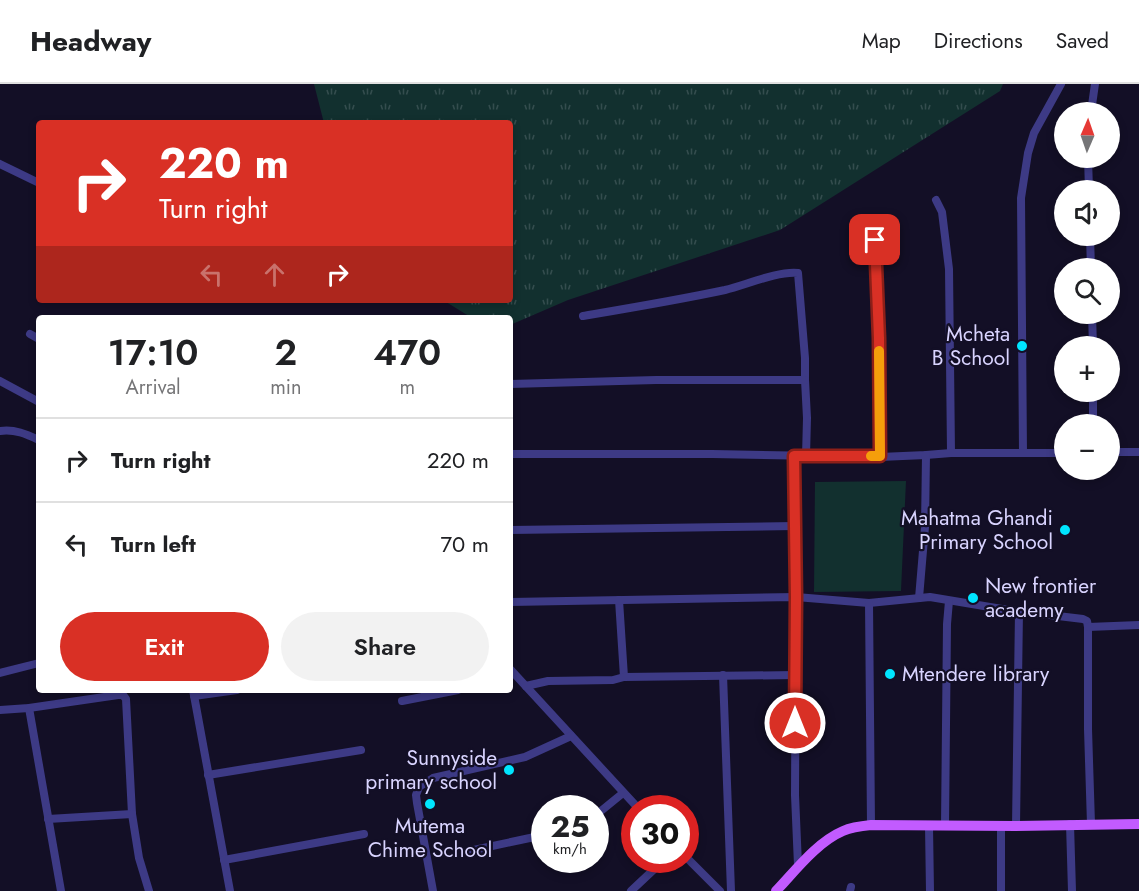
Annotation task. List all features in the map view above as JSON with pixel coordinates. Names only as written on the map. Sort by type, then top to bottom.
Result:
[{"type":"main road","points":[[776,891],[798,865],[836,834],[852,828],[871,825],[1139,824]]},
{"type":"street","points":[[1023,453],[1021,198],[1028,153],[1034,133],[1061,84]]},
{"type":"street","points":[[1092,102],[1095,84]]},
{"type":"street","points":[[0,164],[36,182]]},
{"type":"street","points":[[936,200],[942,212],[949,269],[951,453]]},
{"type":"street","points":[[875,240],[880,456]]},
{"type":"street","points":[[583,316],[728,289],[776,275],[798,273],[804,326],[807,456]]},
{"type":"street","points":[[30,334],[36,337]]},
{"type":"street","points":[[513,384],[656,380],[804,380]]},
{"type":"street","points":[[0,381],[36,400]]},
{"type":"street","points":[[0,431],[14,430],[36,439]]},
{"type":"street","points":[[1120,452],[1139,452]]},
{"type":"street","points":[[513,454],[880,456],[1054,453]]},
{"type":"street","points":[[919,598],[925,527],[926,455]]},
{"type":"street","points":[[794,456],[795,795],[798,865]]},
{"type":"street","points":[[513,530],[795,526]]},
{"type":"street","points":[[513,602],[796,597],[869,603],[930,597],[1083,619],[1087,621],[1088,627],[1091,824]]},
{"type":"street","points":[[619,600],[624,677]]},
{"type":"street","points":[[945,826],[946,624],[949,601]]},
{"type":"street","points":[[869,603],[871,825]]},
{"type":"street","points":[[1016,826],[1019,611]]},
{"type":"street","points":[[1088,627],[1139,625]]},
{"type":"street","points":[[0,674],[36,664]]},
{"type":"street","points":[[723,675],[732,891]]},
{"type":"street","points":[[526,686],[548,681],[613,680],[624,677],[795,675]]},
{"type":"street","points":[[514,679],[526,686],[623,793],[609,804]]},
{"type":"street","points":[[193,693],[230,891]]},
{"type":"street","points":[[402,701],[443,693]]},
{"type":"street","points":[[0,710],[123,695],[126,699],[132,814],[139,858],[149,891]]},
{"type":"street","points":[[29,708],[60,891]]},
{"type":"street","points":[[432,891],[416,795],[419,787],[434,778],[525,757],[571,736]]},
{"type":"street","points":[[208,775],[361,750]]},
{"type":"street","points":[[48,819],[132,814]]},
{"type":"street","points":[[1070,824],[1072,891]]},
{"type":"street","points":[[929,826],[930,891]]},
{"type":"street","points":[[1001,826],[1001,891]]},
{"type":"street","points":[[224,860],[364,834]]},
{"type":"street","points":[[469,851],[531,838]]},
{"type":"street","points":[[699,869],[720,891]]},
{"type":"street","points":[[631,891],[650,873]]},
{"type":"green space","points":[[314,84],[1003,84],[1000,91],[780,230],[568,300],[513,324],[513,315],[467,315],[448,303],[513,303],[513,120],[323,120]]},
{"type":"green space","points":[[906,481],[901,591],[814,592],[815,482]]},
{"type":"slow traffic","points":[[871,456],[880,456],[879,351]]},
{"type":"place","name":"Mcheta B School","points":[[1022,346]]},
{"type":"place","name":"Mahatma Ghandi Primary School","points":[[1065,530]]},
{"type":"place","name":"New frontier academy","points":[[973,598]]},
{"type":"place","name":"Mtendere library","points":[[890,674]]},
{"type":"place","name":"Sunnyside primary school","points":[[509,770]]},
{"type":"place","name":"Mutema Chime School","points":[[430,804]]},
{"type":"route","points":[[795,723],[794,456],[880,456],[875,240]]}]
